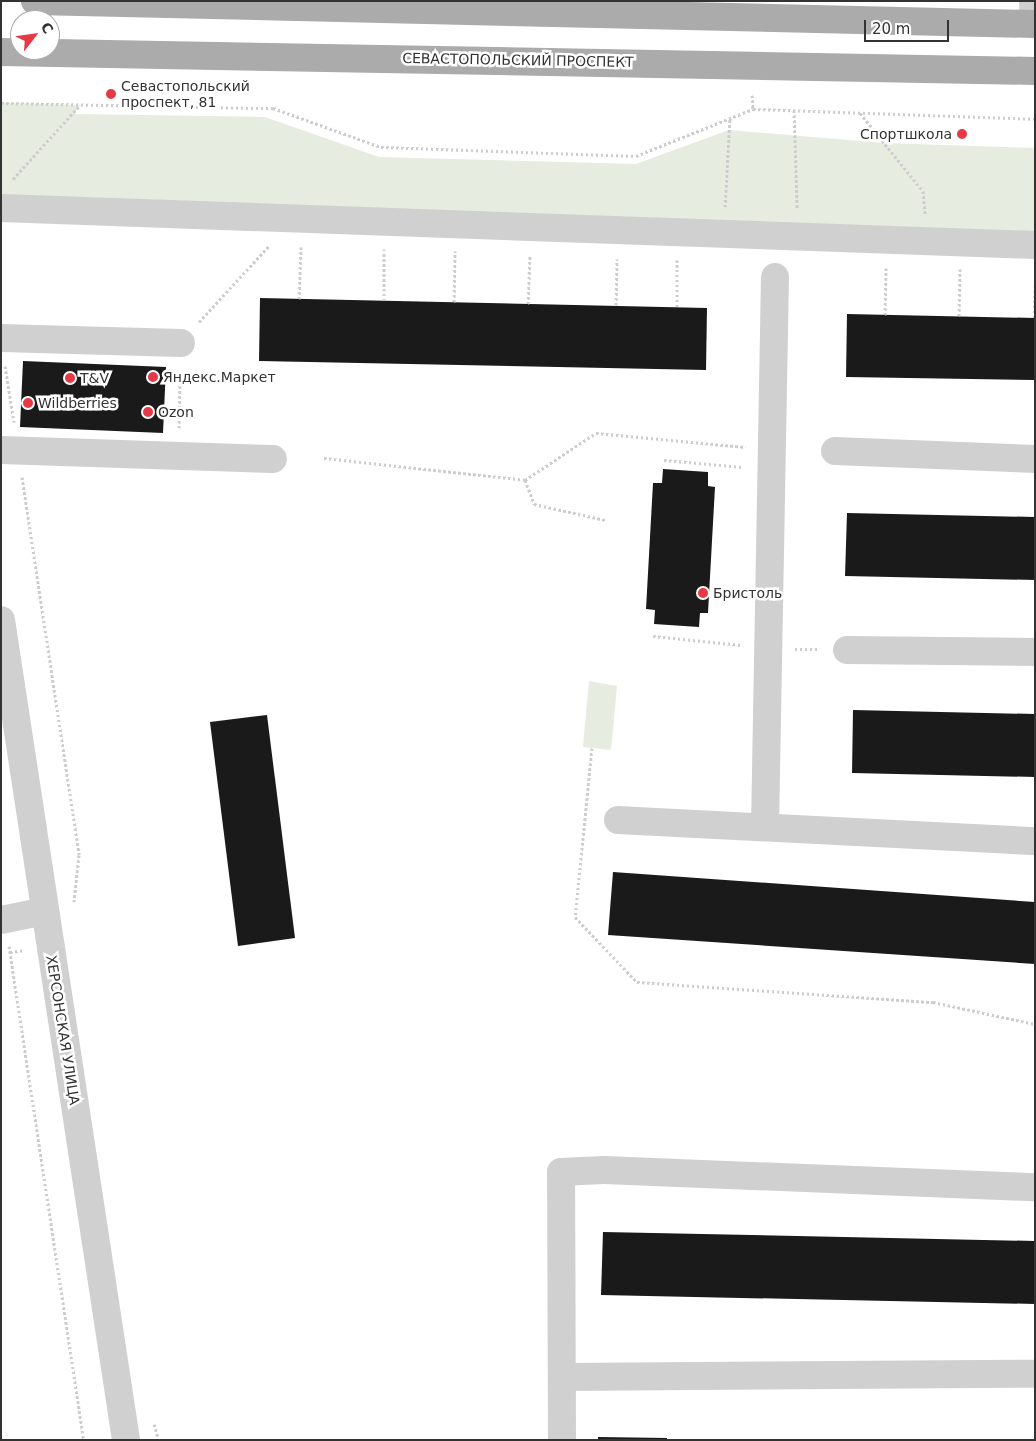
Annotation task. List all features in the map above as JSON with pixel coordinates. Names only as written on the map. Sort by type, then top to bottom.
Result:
[{"type":"main road","points":[[36,1],[1034,16]]},
{"type":"main road","name":"СЕВАСТОПОЛЬСКИЙ ПРОСПЕКТ","points":[[1,52],[1035,71]]},
{"type":"street","points":[[1,208],[1035,245]]},
{"type":"street","points":[[765,828],[770,648],[775,277]]},
{"type":"street","points":[[3,348],[181,342]]},
{"type":"street","points":[[10,450],[273,459]]},
{"type":"street","points":[[835,451],[1035,459]]},
{"type":"street","name":"ХЕРСОНСКАЯ УЛИЦА","points":[[1,620],[126,1440]]},
{"type":"street","points":[[847,650],[1035,652]]},
{"type":"street","points":[[618,820],[1035,841]]},
{"type":"street","points":[[3,919],[45,911]]},
{"type":"street","points":[[562,1440],[561,1172],[604,1170],[1035,1187]]},
{"type":"street","points":[[562,1378],[1035,1374]]},
{"type":"path","points":[[752,95],[753,109]]},
{"type":"path","points":[[1,103],[80,106],[273,108],[381,147],[636,156],[753,109],[1035,119]]},
{"type":"path","points":[[10,181],[18,177],[80,106]]},
{"type":"path","points":[[794,110],[798,236]]},
{"type":"path","points":[[859,113],[923,191],[926,240]]},
{"type":"path","points":[[723,234],[730,118]]},
{"type":"path","points":[[298,218],[299,299]]},
{"type":"path","points":[[179,456],[181,342],[298,218]]},
{"type":"path","points":[[384,222],[384,301]]},
{"type":"path","points":[[454,302],[456,224]]},
{"type":"path","points":[[528,304],[531,227]]},
{"type":"path","points":[[616,305],[617,230]]},
{"type":"path","points":[[676,307],[678,232]]},
{"type":"path","points":[[884,315],[886,239]]},
{"type":"path","points":[[959,316],[960,242]]},
{"type":"path","points":[[1034,318],[1035,283]]},
{"type":"path","points":[[3,348],[10,450],[79,855],[73,907]]},
{"type":"path","points":[[324,458],[525,480],[596,433],[773,459]]},
{"type":"path","points":[[664,460],[773,459]]},
{"type":"path","points":[[525,480],[534,504],[605,520]]},
{"type":"path","points":[[653,636],[770,648],[847,650]]},
{"type":"path","points":[[592,748],[575,917],[637,982],[934,1002],[1035,1024]]},
{"type":"path","points":[[3,919],[84,1440]]},
{"type":"path","points":[[152,1417],[159,1440]]},
{"type":"shaded area","points":[[1,103],[80,105],[74,114],[265,117],[379,157],[636,164],[729,130],[884,143],[1035,148],[1035,244],[110,212],[105,198],[86,197],[78,211],[1,208]]},
{"type":"shaded area","points":[[589,681],[617,686],[611,750],[583,747]]},
{"type":"building","points":[[260,298],[707,308],[706,370],[259,361]]},
{"type":"building","points":[[847,314],[1035,318],[1035,380],[846,377]]},
{"type":"building","points":[[23,361],[166,367],[163,433],[20,427]]},
{"type":"building","points":[[663,469],[708,472],[708,486],[715,487],[708,613],[700,613],[699,627],[654,624],[655,610],[646,609],[653,483],[662,483]]},
{"type":"building","points":[[847,513],[1035,517],[1035,580],[845,576]]},
{"type":"building","points":[[853,710],[1035,714],[1035,777],[852,773]]},
{"type":"building","points":[[267,715],[295,938],[238,946],[210,722]]},
{"type":"building","points":[[613,872],[1035,902],[1035,964],[608,935]]},
{"type":"building","points":[[603,1232],[1035,1241],[1035,1304],[601,1295]]},
{"type":"building","points":[[598,1437],[667,1438],[667,1440],[598,1440]]},
{"type":"place","name":"Севастопольский проспект, 81","points":[[111,94]]},
{"type":"place","name":"Спортшкола","points":[[962,134]]},
{"type":"place","name":"Яндекс.Маркет","points":[[153,377]]},
{"type":"place","name":"T&V","points":[[70,378]]},
{"type":"place","name":"Wildberries","points":[[28,403]]},
{"type":"place","name":"Ozon","points":[[148,412]]},
{"type":"place","name":"Бристоль","points":[[703,593]]}]
